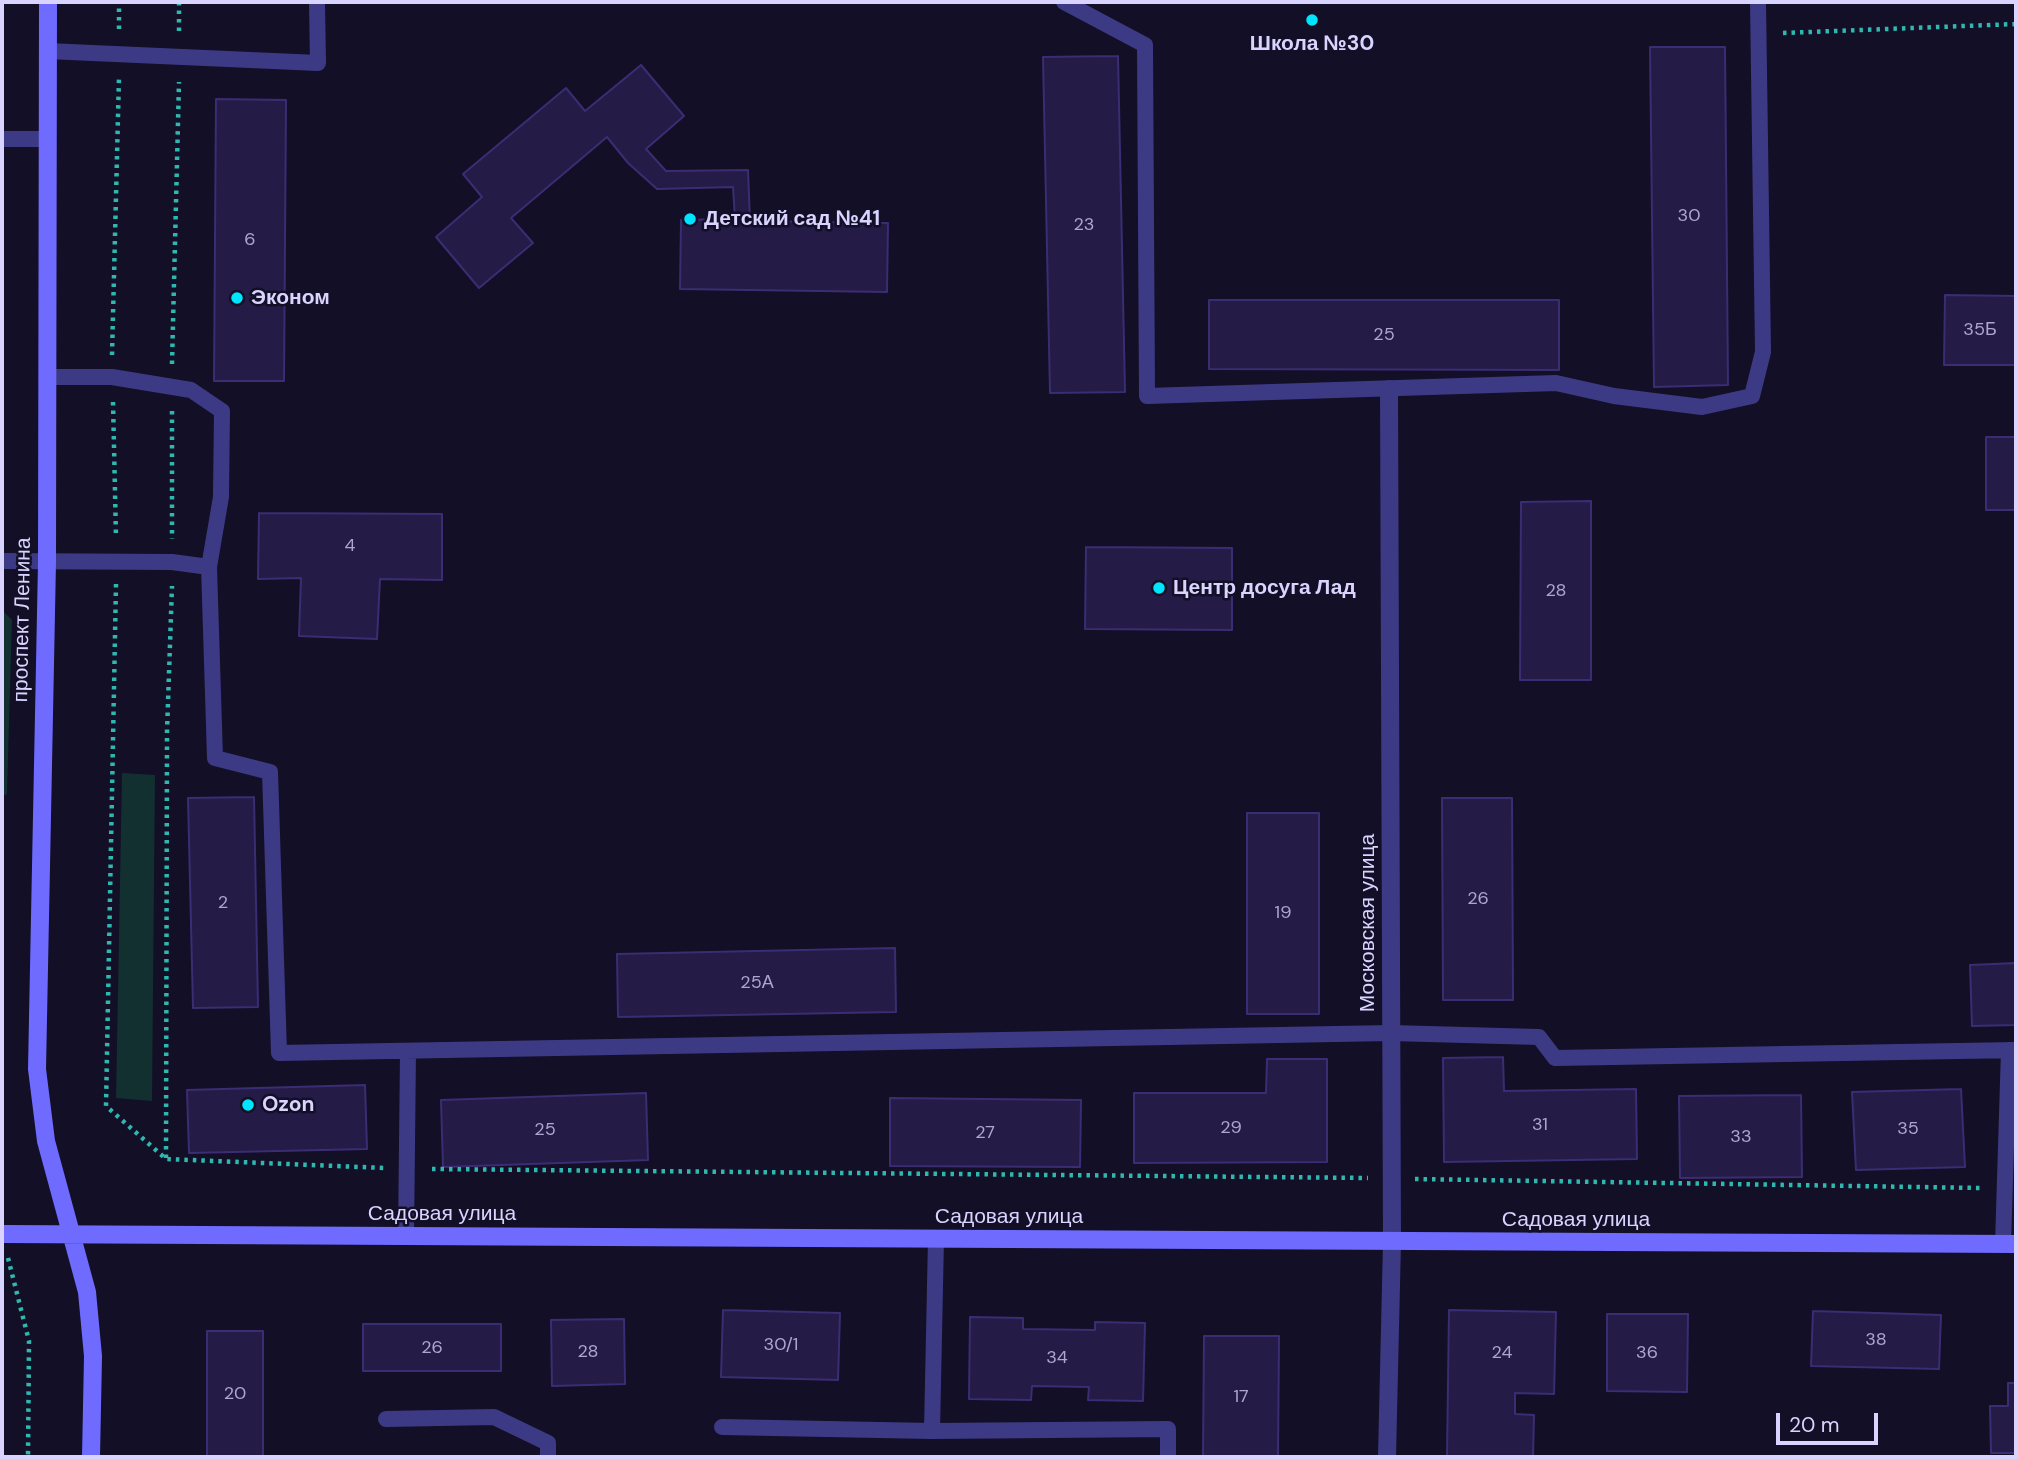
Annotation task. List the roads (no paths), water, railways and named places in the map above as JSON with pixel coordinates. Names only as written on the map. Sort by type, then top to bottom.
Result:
[{"type":"street","name":"проспект Ленина","points":[[48,2],[47,562],[37,1069],[46,1141],[87,1292],[93,1356],[92,1457]]},
{"type":"street","name":"Московская улица","points":[[1387,1457],[1392,1242],[1389,389]]},
{"type":"street","name":"Садовая улица","points":[[4,1241],[72,1235],[2010,1244]]},
{"type":"lane","points":[[47,51],[318,63],[317,2]]},
{"type":"lane","points":[[1064,2],[1145,45],[1147,396],[1556,383],[1614,396],[1702,407],[1752,396],[1763,352],[1758,2]]},
{"type":"lane","points":[[2,139],[47,139]]},
{"type":"lane","points":[[47,377],[112,377],[191,390],[222,411],[221,497],[209,566],[215,758],[270,772],[279,1054],[1391,1033],[1539,1037],[1555,1058],[2013,1050],[2005,1188],[2010,1244]]},
{"type":"lane","points":[[2,561],[172,562],[209,566]]},
{"type":"lane","points":[[406,1237],[408,1052]]},
{"type":"lane","points":[[933,1431],[936,1239]]},
{"type":"lane","points":[[386,1419],[494,1417],[548,1443],[548,1457]]},
{"type":"lane","points":[[722,1427],[933,1431],[1168,1429],[1168,1457]]},
{"type":"place","name":"Школа №30","points":[[1312,20]]},
{"type":"place","name":"Детский сад №41","points":[[690,219]]},
{"type":"place","name":"Эконом","points":[[237,298]]},
{"type":"place","name":"Центр досуга Лад","points":[[1159,588]]},
{"type":"place","name":"Ozon","points":[[248,1105]]}]
